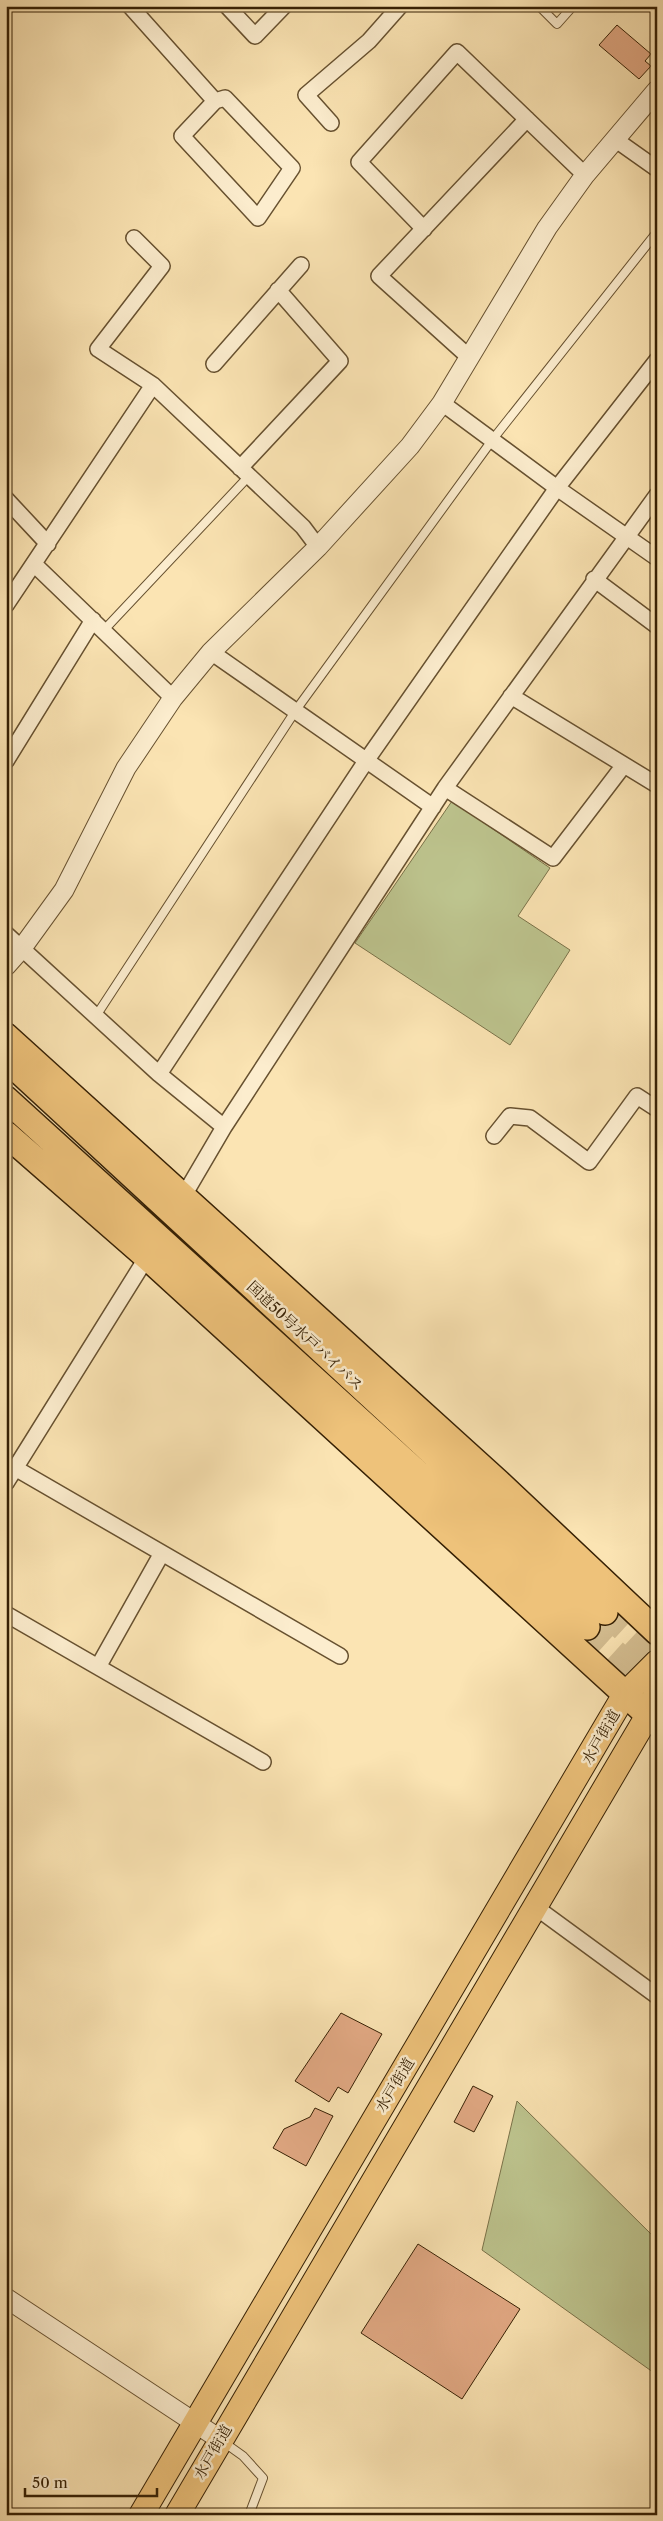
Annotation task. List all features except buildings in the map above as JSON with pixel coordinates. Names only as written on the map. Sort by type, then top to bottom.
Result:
[{"type":"highway","points":[[6,1036],[498,1482],[657,1632]]},
{"type":"highway","name":"国道50号水戸バイパス","points":[[6,1059],[596,1619],[6,1099]]},
{"type":"highway","points":[[6,1134],[147,1257],[652,1719]]},
{"type":"main road","name":"水戸街道","points":[[141,2515],[626,1694],[657,1662]]},
{"type":"main road","name":"水戸街道","points":[[177,2515],[534,1906],[652,1719],[657,1690]]},
{"type":"street","points":[[130,6],[214,101]]},
{"type":"street","points":[[227,6],[255,36],[284,6]]},
{"type":"street","points":[[331,123],[306,95],[369,40],[400,6]]},
{"type":"street","points":[[424,229],[359,162],[457,52],[585,175]]},
{"type":"street","points":[[6,966],[22,948],[64,890],[126,768],[173,698],[211,652],[318,547],[410,446],[442,403],[547,228],[585,175],[657,90]]},
{"type":"street","points":[[225,98],[292,168],[258,218],[182,136],[214,101],[225,98]]},
{"type":"street","points":[[470,358],[379,276],[526,119]]},
{"type":"street","points":[[616,140],[657,168]]},
{"type":"street","points":[[134,238],[162,266],[98,349],[153,385],[304,527],[318,547]]},
{"type":"street","points":[[214,364],[301,265]]},
{"type":"street","points":[[245,472],[340,361],[278,290]]},
{"type":"street","points":[[159,1074],[366,761],[557,488],[657,360]]},
{"type":"street","points":[[6,605],[153,385]]},
{"type":"street","points":[[442,403],[557,488],[657,558]]},
{"type":"street","points":[[183,1197],[224,1127],[445,788],[594,579],[657,495]]},
{"type":"street","points":[[6,499],[48,544]]},
{"type":"street","points":[[34,564],[173,698]]},
{"type":"street","points":[[594,579],[657,626]]},
{"type":"street","points":[[6,761],[99,625]]},
{"type":"street","points":[[211,652],[433,807]]},
{"type":"street","points":[[511,696],[657,785]]},
{"type":"street","points":[[445,788],[553,858],[624,765]]},
{"type":"street","points":[[6,934],[159,1074],[224,1127]]},
{"type":"street","points":[[494,1136],[510,1116],[530,1118],[589,1162],[637,1096],[657,1109]]},
{"type":"street","points":[[6,1483],[147,1257]]},
{"type":"street","points":[[15,1468],[340,1656]]},
{"type":"street","points":[[98,1667],[162,1552]]},
{"type":"street","points":[[6,1614],[263,1762]]},
{"type":"street","points":[[534,1906],[657,1996]]},
{"type":"street","points":[[6,2298],[221,2440]]},
{"type":"lane","points":[[539,6],[557,24],[573,6]]},
{"type":"lane","points":[[96,1016],[296,710],[493,439],[657,232]]},
{"type":"lane","points":[[99,625],[245,472]]},
{"type":"lane","points":[[221,2440],[243,2456],[262,2478],[249,2515]]},
{"type":"green space","points":[[452,801],[550,868],[518,916],[570,950],[510,1045],[355,943]]},
{"type":"green space","points":[[517,2101],[657,2240],[657,2375],[482,2250]]},
{"type":"tunnel","points":[[605,1612],[657,1660]]},
{"type":"tunnel","points":[[587,1627],[657,1690]]}]
